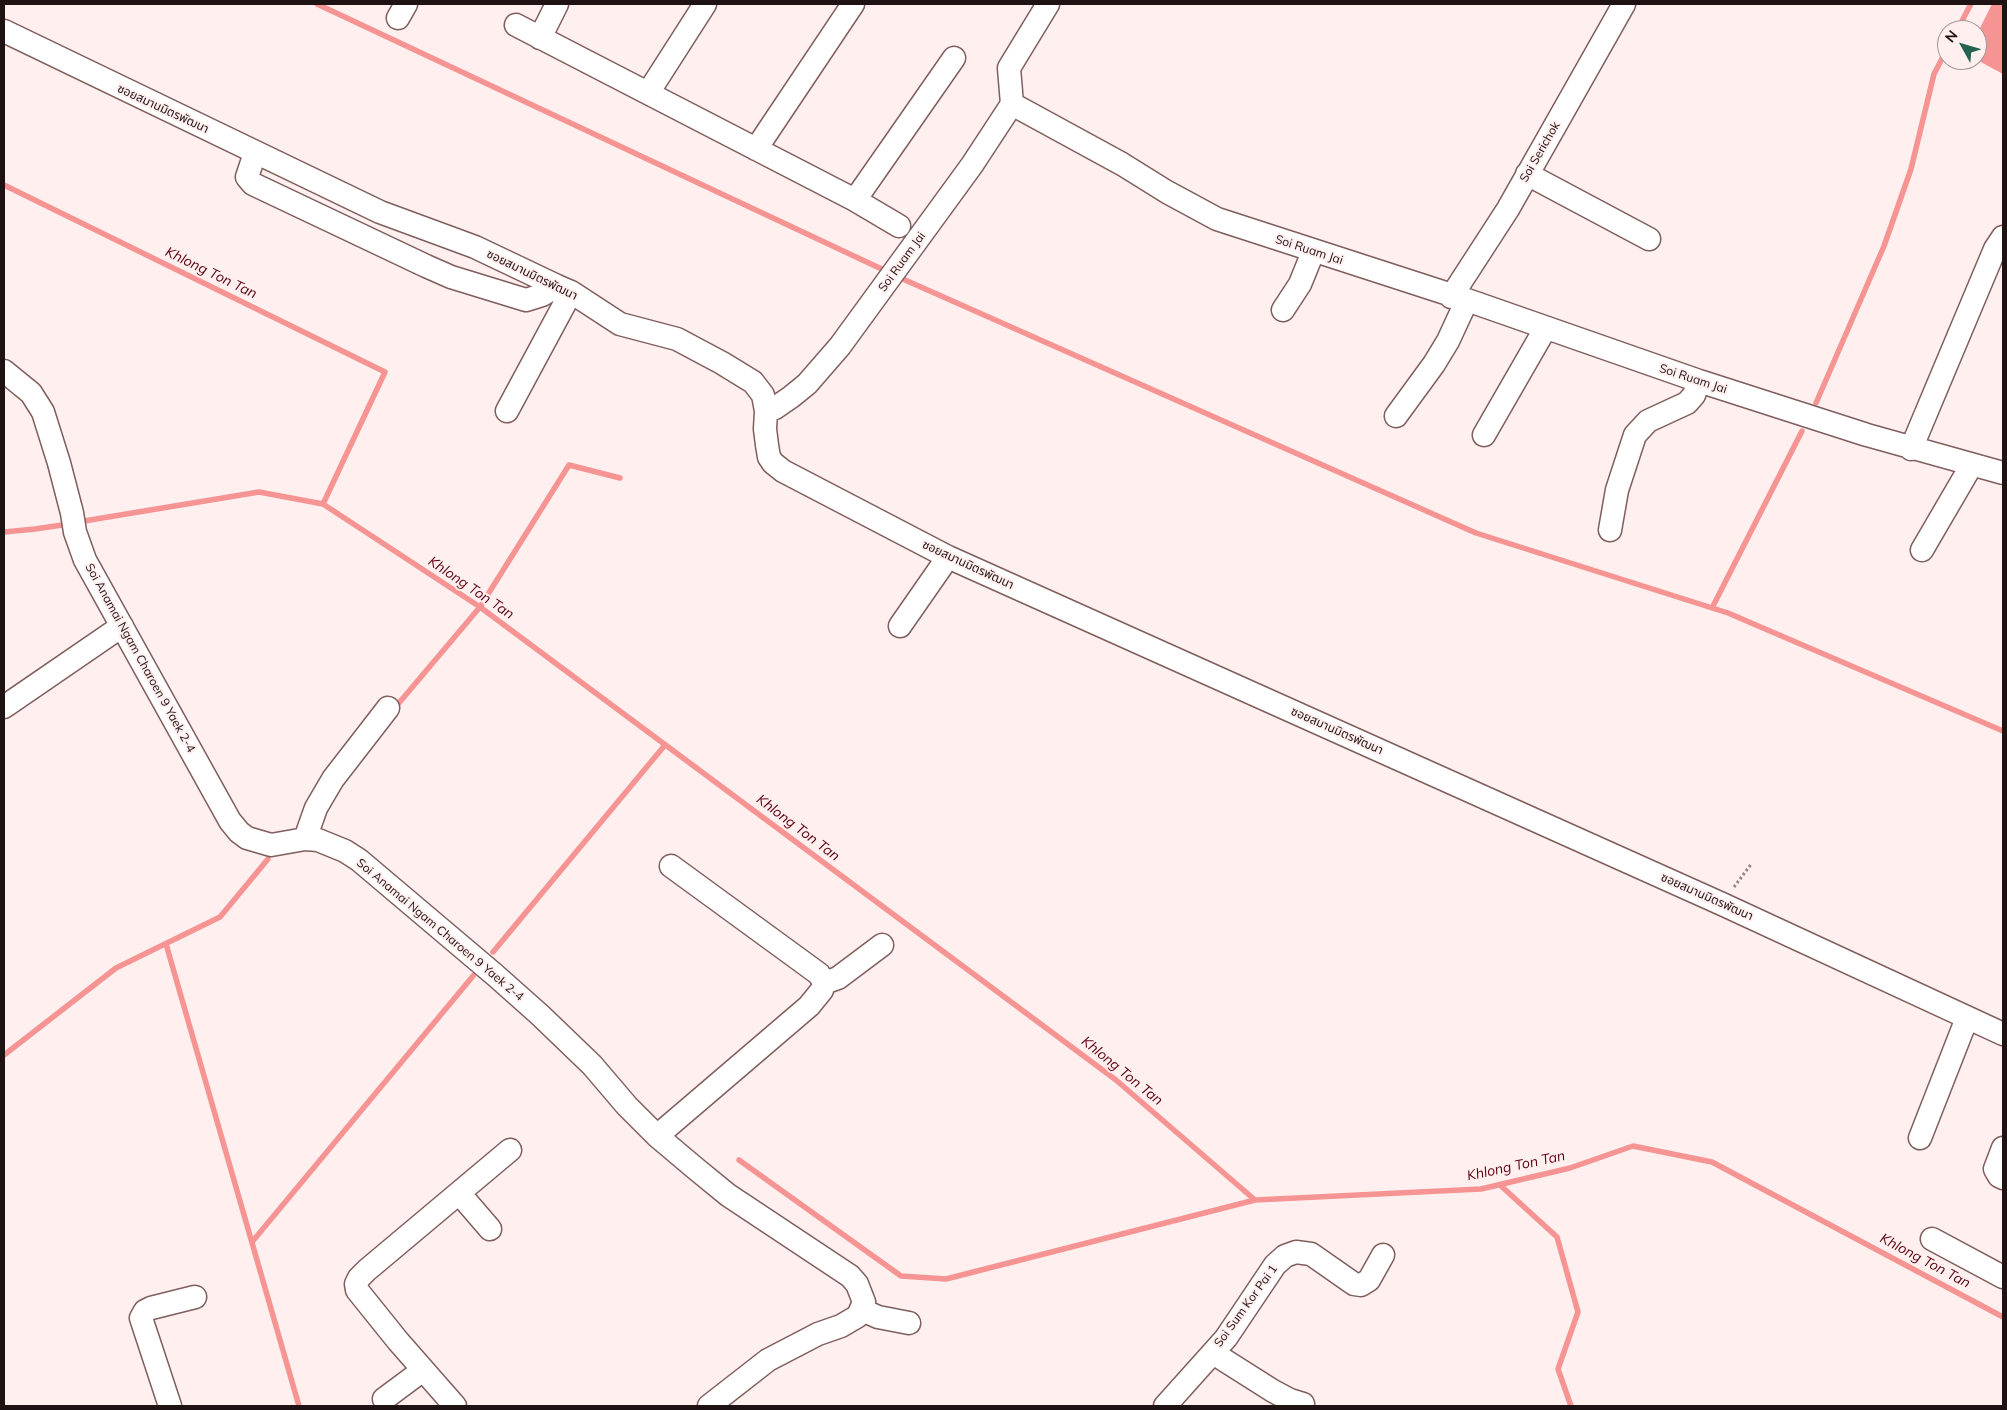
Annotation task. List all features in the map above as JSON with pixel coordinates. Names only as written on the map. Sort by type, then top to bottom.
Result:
[{"type":"street","points":[[540,38],[558,4]]},
{"type":"street","points":[[648,93],[704,4]]},
{"type":"street","points":[[756,149],[853,4]]},
{"type":"street","points":[[1012,104],[1009,68],[1048,4]]},
{"type":"street","name":"Soi Serichok","points":[[1396,416],[1434,364],[1448,341],[1459,299],[1527,174],[1624,4]]},
{"type":"street","points":[[516,25],[855,200],[899,226]]},
{"type":"street","name":"ซอยสมานมิตรพัฒนา","points":[[4,31],[380,212],[475,247],[564,289],[620,324],[677,338],[730,367],[753,382],[763,395],[766,411],[765,429],[769,456],[773,463],[783,471],[817,487],[948,557],[1722,904],[2003,1034]]},
{"type":"street","points":[[855,200],[954,58]]},
{"type":"street","name":"Soi Ruam Jai","points":[[766,411],[775,408],[792,397],[807,384],[840,346],[972,165],[1012,104],[1122,164],[1167,192],[1218,220],[1459,299],[1699,381],[1911,449],[2003,473]]},
{"type":"street","points":[[256,153],[247,177],[248,181],[451,277],[526,300],[564,289]]},
{"type":"street","points":[[1527,174],[1649,239]]},
{"type":"street","points":[[369,238],[380,212]]},
{"type":"street","points":[[1911,449],[1995,249],[2003,237]]},
{"type":"street","points":[[451,277],[475,247]]},
{"type":"street","points":[[1283,310],[1300,284],[1313,252]]},
{"type":"street","points":[[507,411],[564,289]]},
{"type":"street","points":[[1484,435],[1545,329]]},
{"type":"street","name":"Soi Anamai Ngam Charoen 9 Yaek 2-4","points":[[4,371],[31,392],[43,412],[85,560],[230,821],[239,832],[247,838],[271,845],[305,839],[318,840],[345,851],[359,860],[488,968],[540,1015],[592,1066],[627,1106],[657,1136],[728,1195],[850,1276],[862,1292],[864,1302],[862,1310]]},
{"type":"street","points":[[1610,530],[1617,490],[1635,435],[1648,421],[1687,403],[1694,395],[1699,381]]},
{"type":"street","points":[[1922,550],[1971,466]]},
{"type":"street","points":[[900,626],[948,557]]},
{"type":"street","points":[[4,707],[122,626]]},
{"type":"street","points":[[305,839],[316,808],[333,779],[388,708]]},
{"type":"street","points":[[657,1136],[809,1006],[822,990],[824,983],[819,974],[671,866]]},
{"type":"street","points":[[824,983],[838,978],[882,945]]},
{"type":"street","points":[[1920,1138],[1967,1018]]},
{"type":"street","points":[[2003,1148],[1996,1169],[1998,1176],[2003,1178]]},
{"type":"street","points":[[455,1406],[357,1290],[356,1284],[367,1270],[510,1150]]},
{"type":"street","points":[[459,1193],[490,1229]]},
{"type":"street","points":[[1932,1239],[2003,1277]]},
{"type":"street","name":"Soi Sum Kor Pai 1","points":[[1165,1406],[1226,1338],[1275,1265],[1285,1256],[1296,1252],[1311,1254],[1354,1284],[1360,1285],[1369,1280],[1383,1255]]},
{"type":"street","points":[[170,1406],[141,1318],[145,1311],[151,1308],[195,1297]]},
{"type":"street","points":[[709,1406],[768,1360],[818,1334],[851,1321],[862,1310],[878,1317],[909,1323]]},
{"type":"street","points":[[1213,1352],[1273,1391],[1303,1404]]},
{"type":"street","points":[[384,1398],[423,1370]]},
{"type":"path","points":[[1722,904],[1752,863]]},
{"type":"shaded area","points":[[1992,4],[2003,4],[2003,74],[1987,65],[1987,20],[1984,20]]},
{"type":"waterway","points":[[317,4],[888,272]]},
{"type":"waterway","points":[[1962,20],[1971,4]]},
{"type":"waterway","points":[[1816,403],[1884,246],[1911,169],[1937,68]]},
{"type":"waterway","name":"Khlong Ton Tan","points":[[4,185],[385,372],[323,504],[480,607],[1116,1080],[1255,1200],[1481,1189],[1570,1168],[1633,1146],[1712,1162],[2003,1317]]},
{"type":"waterway","points":[[896,276],[1476,533],[1728,613],[2003,731]]},
{"type":"waterway","points":[[1712,608],[1802,431]]},
{"type":"waterway","points":[[393,710],[480,607],[569,465],[620,478]]},
{"type":"waterway","name":"Khlong Ton Tan","points":[[78,522],[259,492],[323,504]]},
{"type":"waterway","name":"Khlong Ton Tan","points":[[4,532],[69,524]]},
{"type":"waterway","points":[[493,952],[665,745]]},
{"type":"waterway","points":[[4,1055],[116,968],[220,917],[268,859]]},
{"type":"waterway","points":[[166,944],[299,1406]]},
{"type":"waterway","points":[[252,1242],[473,976]]},
{"type":"waterway","points":[[739,1160],[901,1276],[946,1279],[1255,1200]]},
{"type":"waterway","points":[[1500,1185],[1557,1237],[1578,1312],[1558,1369],[1571,1406]]}]
